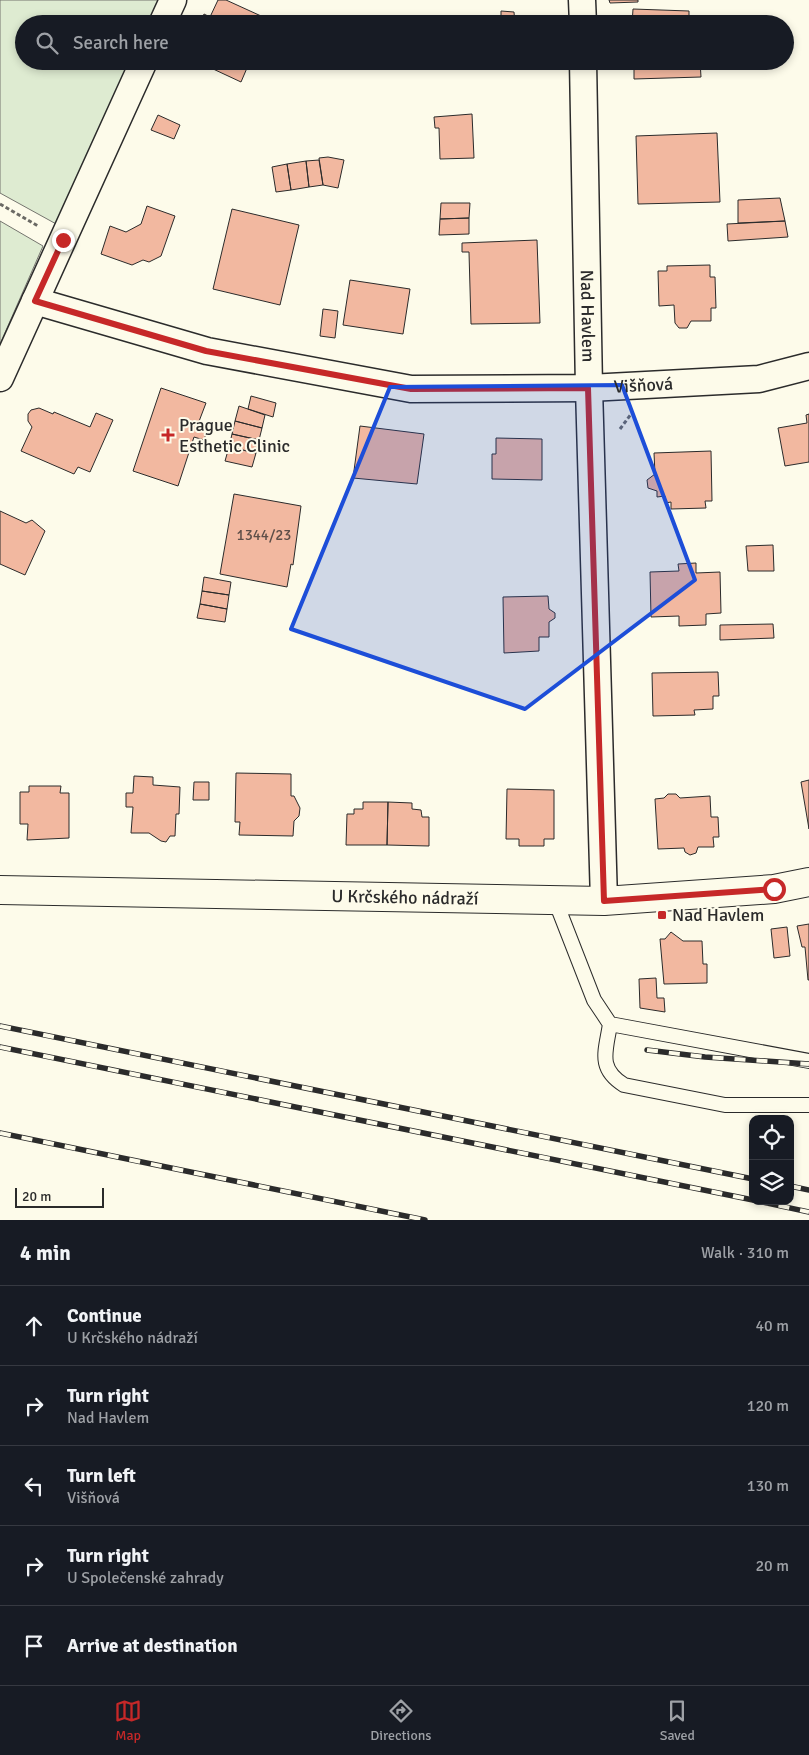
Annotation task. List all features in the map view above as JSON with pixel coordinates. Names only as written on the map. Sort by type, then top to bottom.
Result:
[{"type":"street","points":[[166,15],[172,0]]},
{"type":"street","points":[[582,0],[583,15]]},
{"type":"street","points":[[0,378],[140,70]]},
{"type":"street","name":"Nad Havlem","points":[[583,70],[588,388],[604,901]]},
{"type":"street","name":"Višňová","points":[[35,301],[206,351],[411,389],[588,388],[759,379],[809,366]]},
{"type":"street","name":"U Krčského nádraží","points":[[0,890],[604,901],[774,889],[809,882]]},
{"type":"lane","points":[[556,900],[594,1000],[610,1024],[604,1061],[607,1070],[614,1079],[624,1085],[726,1105],[809,1105]]},
{"type":"lane","points":[[610,1024],[809,1061]]},
{"type":"path","points":[[0,204],[63,240]]},
{"type":"path","points":[[618,431],[634,411]]},
{"type":"highlighted area","points":[[622,385],[695,580],[525,709],[291,629],[390,387]]},
{"type":"green space","points":[[0,0],[161,0],[154,15],[15,15],[15,70],[129,70],[58,225],[0,193]]},
{"type":"green space","points":[[0,221],[43,246],[0,344]]},
{"type":"building","points":[[218,0],[226,0],[259,15],[211,15]]},
{"type":"building","points":[[609,0],[638,0],[638,2],[610,3]]},
{"type":"building","points":[[633,9],[689,11],[689,15],[633,15]]},
{"type":"building","points":[[501,11],[514,12],[514,15],[501,15]]},
{"type":"building","points":[[215,70],[246,70],[241,82]]},
{"type":"building","points":[[634,70],[701,70],[701,77],[634,79]]},
{"type":"building","points":[[472,114],[474,158],[440,159],[439,128],[435,128],[434,117]]},
{"type":"building","points":[[158,115],[180,125],[174,139],[151,130]]},
{"type":"building","points":[[717,133],[720,202],[638,204],[636,136]]},
{"type":"building","points":[[328,157],[344,160],[338,188],[323,185],[319,158]]},
{"type":"building","points":[[319,160],[323,185],[309,187],[306,161]]},
{"type":"building","points":[[306,161],[309,187],[291,190],[287,164]]},
{"type":"building","points":[[287,164],[291,190],[276,192],[272,167]]},
{"type":"building","points":[[780,198],[785,221],[738,223],[738,200]]},
{"type":"building","points":[[441,203],[470,203],[469,218],[440,219]]},
{"type":"building","points":[[147,206],[175,216],[161,256],[149,262],[143,260],[132,265],[101,254],[110,226],[126,232],[141,224]]},
{"type":"building","points":[[232,209],[299,225],[280,305],[213,289]]},
{"type":"building","points":[[469,218],[469,234],[439,235],[440,219]]},
{"type":"building","points":[[785,221],[788,237],[728,241],[727,224]]},
{"type":"building","points":[[537,240],[540,323],[471,324],[469,252],[462,252],[462,243]]},
{"type":"building","points":[[710,265],[710,277],[715,277],[716,308],[711,308],[711,321],[691,321],[687,328],[679,328],[675,323],[674,305],[659,306],[658,271],[667,271],[667,266]]},
{"type":"building","points":[[350,280],[410,289],[403,334],[343,325]]},
{"type":"building","points":[[323,309],[338,311],[335,338],[320,336]]},
{"type":"building","points":[[161,388],[206,403],[198,424],[208,428],[204,440],[194,437],[178,486],[133,471]]},
{"type":"building","points":[[251,396],[276,403],[273,417],[248,409]]},
{"type":"building","points":[[239,406],[265,415],[262,428],[235,421]]},
{"type":"building","points":[[39,408],[90,427],[96,413],[113,420],[90,472],[78,467],[74,474],[21,451],[32,427],[28,421],[28,414],[31,410]]},
{"type":"building","points":[[809,414],[809,462],[785,466],[778,428],[807,423],[806,415]]},
{"type":"building","points":[[235,421],[262,428],[259,440],[232,434]]},
{"type":"building","points":[[360,426],[424,434],[417,484],[353,478]]},
{"type":"building","points":[[232,434],[259,440],[256,453],[229,447]]},
{"type":"building","points":[[496,438],[542,439],[542,480],[492,479],[492,454],[496,454]]},
{"type":"building","points":[[229,447],[256,453],[252,467],[225,461]]},
{"type":"building","points":[[711,451],[712,501],[705,501],[706,508],[671,509],[671,502],[665,503],[665,496],[657,497],[657,491],[648,488],[647,480],[655,474],[654,453]]},
{"type":"building","points":[[234,494],[301,506],[293,565],[291,564],[287,587],[220,574]]},
{"type":"building","points":[[0,511],[26,523],[32,520],[45,531],[25,575],[0,564]]},
{"type":"building","points":[[773,545],[774,571],[748,571],[746,546]]},
{"type":"building","points":[[696,563],[696,573],[720,572],[721,613],[706,614],[706,625],[679,626],[679,616],[651,617],[650,572],[679,571],[678,564]]},
{"type":"building","points":[[204,577],[231,582],[229,595],[202,591]]},
{"type":"building","points":[[202,591],[229,595],[227,609],[200,604]]},
{"type":"building","points":[[548,596],[549,609],[555,613],[555,618],[549,622],[549,637],[539,637],[539,651],[504,653],[503,597]]},
{"type":"building","points":[[200,604],[227,609],[225,622],[197,618]]},
{"type":"building","points":[[773,624],[774,638],[720,640],[720,625]]},
{"type":"building","points":[[718,672],[719,696],[713,696],[713,709],[694,710],[695,715],[653,716],[652,673]]},
{"type":"building","points":[[236,773],[291,774],[291,796],[294,796],[300,808],[299,816],[294,821],[293,836],[239,835],[240,822],[235,822]]},
{"type":"building","points":[[134,776],[153,777],[153,785],[180,787],[179,814],[176,814],[175,836],[170,836],[166,842],[149,833],[131,833],[133,807],[126,807],[126,793],[133,793]]},
{"type":"building","points":[[809,780],[809,829],[801,782]]},
{"type":"building","points":[[194,782],[209,782],[209,800],[193,800]]},
{"type":"building","points":[[29,786],[61,786],[60,793],[69,793],[69,838],[27,840],[28,824],[20,824],[20,792],[29,792]]},
{"type":"building","points":[[507,789],[554,790],[554,839],[544,839],[544,846],[519,846],[519,839],[506,839]]},
{"type":"building","points":[[668,794],[676,794],[680,798],[710,796],[711,817],[718,817],[719,837],[713,837],[714,847],[698,847],[696,853],[690,855],[685,852],[684,848],[658,849],[655,799],[664,798]]},
{"type":"building","points":[[363,802],[388,802],[387,845],[346,845],[347,814],[354,814],[354,809],[363,809]]},
{"type":"building","points":[[388,802],[412,803],[412,809],[421,810],[422,817],[429,817],[429,846],[387,845]]},
{"type":"building","points":[[809,924],[808,980],[805,947],[802,947],[797,926]]},
{"type":"building","points":[[787,927],[790,956],[774,958],[771,929]]},
{"type":"building","points":[[671,932],[683,941],[702,941],[703,964],[707,964],[707,983],[664,984],[660,939],[665,939]]},
{"type":"building","points":[[656,978],[657,998],[664,998],[665,1012],[640,1008],[639,979]]},
{"type":"railway","points":[[0,1026],[749,1178]]},
{"type":"railway","points":[[0,1047],[749,1199]]},
{"type":"railway","points":[[647,1050],[705,1057],[809,1064]]},
{"type":"railway","points":[[0,1133],[425,1220]]},
{"type":"railway","points":[[794,1187],[809,1190]]},
{"type":"railway","points":[[776,1205],[809,1212]]},
{"type":"place","name":"Prague Esthetic Clinic","points":[[168,435]]},
{"type":"place","name":"Nad Havlem","points":[[662,915]]},
{"type":"route","points":[[63,240],[35,301],[206,351],[411,389],[588,388],[604,901],[774,889]]}]
